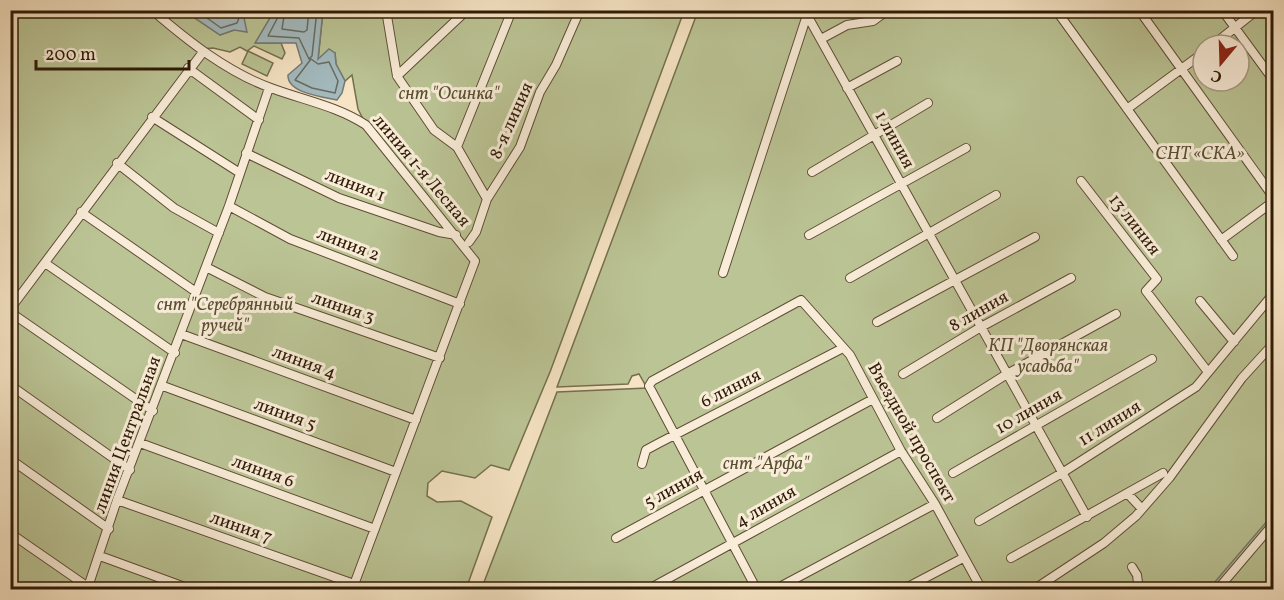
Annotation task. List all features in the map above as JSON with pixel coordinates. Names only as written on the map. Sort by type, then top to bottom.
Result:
[{"type":"street","points":[[152,10],[201,51],[10,311],[153,411]]},
{"type":"street","points":[[386,10],[398,76],[434,130],[457,147],[486,199]]},
{"type":"street","points":[[398,76],[467,10]]},
{"type":"street","points":[[457,147],[512,10]]},
{"type":"street","name":"8-я линия","points":[[469,242],[476,232],[486,199],[520,147],[540,92],[556,65],[580,10]]},
{"type":"street","points":[[821,39],[847,25],[873,21],[888,10]]},
{"type":"street","points":[[1056,10],[1233,256]]},
{"type":"street","points":[[1139,10],[1274,200],[1221,240]]},
{"type":"street","points":[[1222,10],[1274,81]]},
{"type":"street","points":[[1229,33],[1257,10]]},
{"type":"street","name":"1 линия","points":[[723,273],[807,15],[1087,517]]},
{"type":"street","name":"линия 1-я Лесная","points":[[201,51],[269,88],[348,113],[366,124],[457,235],[474,261],[460,304]]},
{"type":"street","points":[[848,88],[897,61]]},
{"type":"street","points":[[1126,109],[1191,62]]},
{"type":"street","points":[[188,68],[259,120]]},
{"type":"street","name":"линия Центральная","points":[[87,588],[110,529],[117,500],[163,386],[229,206],[269,88]]},
{"type":"street","points":[[812,172],[928,104]]},
{"type":"street","points":[[152,117],[240,173]]},
{"type":"street","points":[[809,235],[966,148]]},
{"type":"street","name":"линия 1","points":[[246,153],[339,198],[439,232],[457,235]]},
{"type":"street","points":[[117,164],[174,208],[219,233]]},
{"type":"street","name":"13 линия","points":[[1081,181],[1157,279],[1146,291],[1208,372]]},
{"type":"street","points":[[850,278],[996,195]]},
{"type":"street","name":"линия 2","points":[[229,206],[290,239],[460,304]]},
{"type":"street","points":[[81,212],[196,292]]},
{"type":"street","points":[[876,322],[1035,237]]},
{"type":"street","points":[[45,263],[175,353]]},
{"type":"street","name":"линия 3","points":[[206,267],[265,297],[440,358]]},
{"type":"street","name":"8 линия","points":[[903,374],[981,327],[1071,278]]},
{"type":"street","name":"11 линия","points":[[980,521],[1062,473],[1196,387],[1274,293]]},
{"type":"street","name":"Въездной проспект","points":[[674,435],[649,386],[652,381],[801,300],[850,356],[901,451],[935,504],[982,590]]},
{"type":"street","points":[[1200,301],[1234,342]]},
{"type":"street","points":[[353,587],[460,304]]},
{"type":"street","points":[[937,418],[1007,374],[1116,314]]},
{"type":"street","name":"линия 4","points":[[181,333],[416,420]]},
{"type":"street","points":[[1033,590],[1104,543],[1142,508],[1170,477],[1242,378],[1274,344]]},
{"type":"street","name":"6 линия","points":[[642,464],[646,450],[843,348]]},
{"type":"street","name":"10 линия","points":[[954,473],[1152,359]]},
{"type":"street","points":[[10,386],[130,470]]},
{"type":"street","name":"линия 5","points":[[163,386],[396,472]]},
{"type":"street","name":"5 линия","points":[[616,538],[873,399]]},
{"type":"street","points":[[674,435],[757,590]]},
{"type":"street","name":"линия 6","points":[[140,443],[375,529]]},
{"type":"street","name":"4 линия","points":[[647,590],[816,495],[901,451]]},
{"type":"street","points":[[10,459],[110,529]]},
{"type":"street","points":[[1011,558],[1163,473]]},
{"type":"street","points":[[1128,494],[1142,508]]},
{"type":"street","name":"линия 7","points":[[117,500],[353,587]]},
{"type":"street","points":[[774,590],[935,504]]},
{"type":"street","points":[[1217,590],[1274,523]]},
{"type":"street","points":[[10,533],[87,588]]},
{"type":"street","points":[[100,556],[193,590]]},
{"type":"street","points":[[902,590],[963,558]]},
{"type":"street","points":[[1132,567],[1137,575],[1138,590]]},
{"type":"green space","name":"снт \"Серебрянный ручей\"","points":[[10,11],[190,11],[192,16],[220,35],[234,30],[250,11],[273,13],[256,43],[281,43],[285,53],[282,59],[254,46],[247,51],[240,47],[230,52],[213,48],[200,49],[269,88],[365,123],[358,109],[352,75],[345,81],[336,64],[335,53],[318,60],[323,11],[684,11],[550,372],[509,470],[491,465],[475,478],[442,471],[428,483],[427,496],[437,502],[461,501],[492,517],[466,589],[11,589]]},
{"type":"green space","points":[[698,11],[1273,11],[1273,589],[481,590],[557,392],[647,388],[639,374],[632,376],[628,384],[557,387]]},
{"type":"green space","points":[[248,51],[273,63],[267,76],[242,64]]},
{"type":"water","points":[[190,11],[250,11],[244,18],[247,32],[234,30],[220,35],[192,16]]},
{"type":"water","points":[[265,11],[323,11],[318,59],[329,49],[335,53],[336,64],[345,81],[342,93],[337,100],[299,90],[289,81],[288,75],[302,63],[296,43],[255,43],[273,13]]},
{"type":"waterway","points":[[1208,590],[1274,513]]},
{"type":"park label","name":"снт \"Осинка\"","points":[[449,94]]},
{"type":"park label","name":"СНТ «СКА»","points":[[1200,154]]},
{"type":"park label","name":"КП \"Дворянская усадьба\"","points":[[1048,356]]},
{"type":"park label","name":"снт \"Арфа\"","points":[[766,464]]}]
